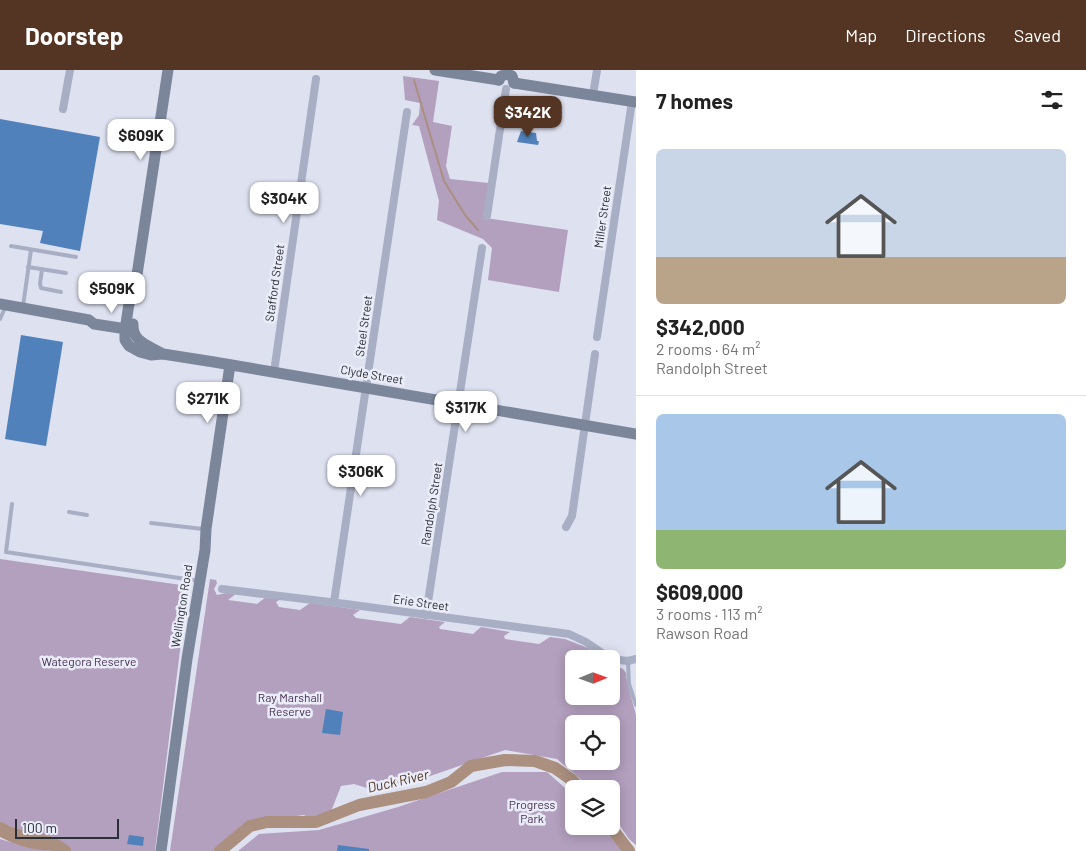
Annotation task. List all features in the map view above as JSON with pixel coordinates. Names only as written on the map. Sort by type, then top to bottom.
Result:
[{"type":"main road","points":[[3,305],[89,320],[96,318],[129,326],[137,298],[135,288],[168,70]]},
{"type":"main road","points":[[435,70],[507,79],[634,102]]},
{"type":"main road","name":"Clyde Street","points":[[129,326],[139,341],[163,354],[636,434]]},
{"type":"main road","name":"Wellington Road","points":[[160,851],[187,659],[205,550],[206,529],[230,365]]},
{"type":"street","points":[[63,110],[70,70]]},
{"type":"street","points":[[594,95],[597,70]]},
{"type":"street","name":"Stafford Street","points":[[274,372],[316,79]]},
{"type":"street","points":[[487,216],[507,79]]},
{"type":"street","name":"Miller Street","points":[[597,336],[634,102]]},
{"type":"street","name":"Steel Street","points":[[334,602],[407,112]]},
{"type":"street","name":"Randolph Street","points":[[426,615],[482,248]]},
{"type":"street","points":[[566,527],[572,516],[595,354]]},
{"type":"street","name":"Erie Street","points":[[222,589],[334,602],[568,634],[598,650]]},
{"type":"lane","points":[[11,246],[76,257]]},
{"type":"lane","points":[[22,308],[31,250]]},
{"type":"lane","points":[[28,267],[66,273]]},
{"type":"lane","points":[[42,269],[41,288],[61,292]]},
{"type":"lane","points":[[0,319],[3,305]]},
{"type":"lane","points":[[12,504],[6,552],[84,562],[200,581]]},
{"type":"lane","points":[[70,512],[87,515]]},
{"type":"lane","points":[[151,524],[206,529]]},
{"type":"lane","points":[[632,660],[629,684],[636,705]]},
{"type":"green space","points":[[403,76],[439,81],[433,122],[452,126],[446,166],[450,179],[489,183],[485,218],[568,230],[559,292],[488,280],[492,248],[483,239],[437,220],[439,201],[419,126],[412,125],[419,115],[420,103],[405,100]]},
{"type":"green space","name":"Wategora Reserve","points":[[0,559],[188,586],[155,851],[0,851],[0,839],[14,843],[0,835]]},
{"type":"green space","name":"Ray Marshall Reserve","points":[[210,579],[216,580],[217,583],[214,589],[217,595],[231,592],[237,593],[228,600],[257,604],[266,597],[281,599],[276,602],[279,607],[300,610],[310,603],[360,610],[353,615],[356,618],[401,624],[410,617],[445,622],[439,627],[440,629],[473,634],[481,627],[510,632],[504,636],[505,639],[539,644],[550,637],[565,639],[591,650],[565,650],[565,705],[620,705],[620,668],[626,673],[636,715],[636,845],[620,826],[620,780],[582,780],[570,770],[620,770],[620,715],[565,715],[565,766],[557,759],[505,750],[413,782],[373,790],[354,784],[341,786],[330,814],[317,818],[310,818],[304,815],[251,822],[217,851],[170,851]]},
{"type":"green space","name":"Progress Park","points":[[502,772],[547,772],[565,788],[565,835],[610,835],[625,851],[238,851],[259,834],[319,830],[398,807]]},
{"type":"shaded area","points":[[0,830],[8,835],[55,847],[62,851],[37,849],[15,844],[0,837]]},
{"type":"building","points":[[0,119],[100,137],[80,251],[40,243],[43,231],[0,224]]},
{"type":"building","points":[[521,131],[536,133],[537,141],[539,141],[538,145],[517,142]]},
{"type":"building","points":[[21,335],[63,342],[46,446],[5,439]]},
{"type":"building","points":[[326,709],[343,712],[340,735],[322,733]]},
{"type":"building","points":[[129,835],[144,837],[143,846],[127,844]]},
{"type":"building","points":[[338,845],[369,849],[369,851],[337,851]]},
{"type":"waterway","points":[[414,80],[444,181],[465,215],[478,230]]},
{"type":"waterway","name":"Duck River","points":[[220,851],[250,826],[267,822],[316,822],[359,805],[426,792],[451,782],[471,766],[505,760],[535,761],[555,768],[572,780]]},
{"type":"waterway","name":"Duck River","points":[[0,828],[16,835],[51,843],[65,851]]},
{"type":"waterway","name":"Duck River","points":[[617,835],[629,851]]}]
